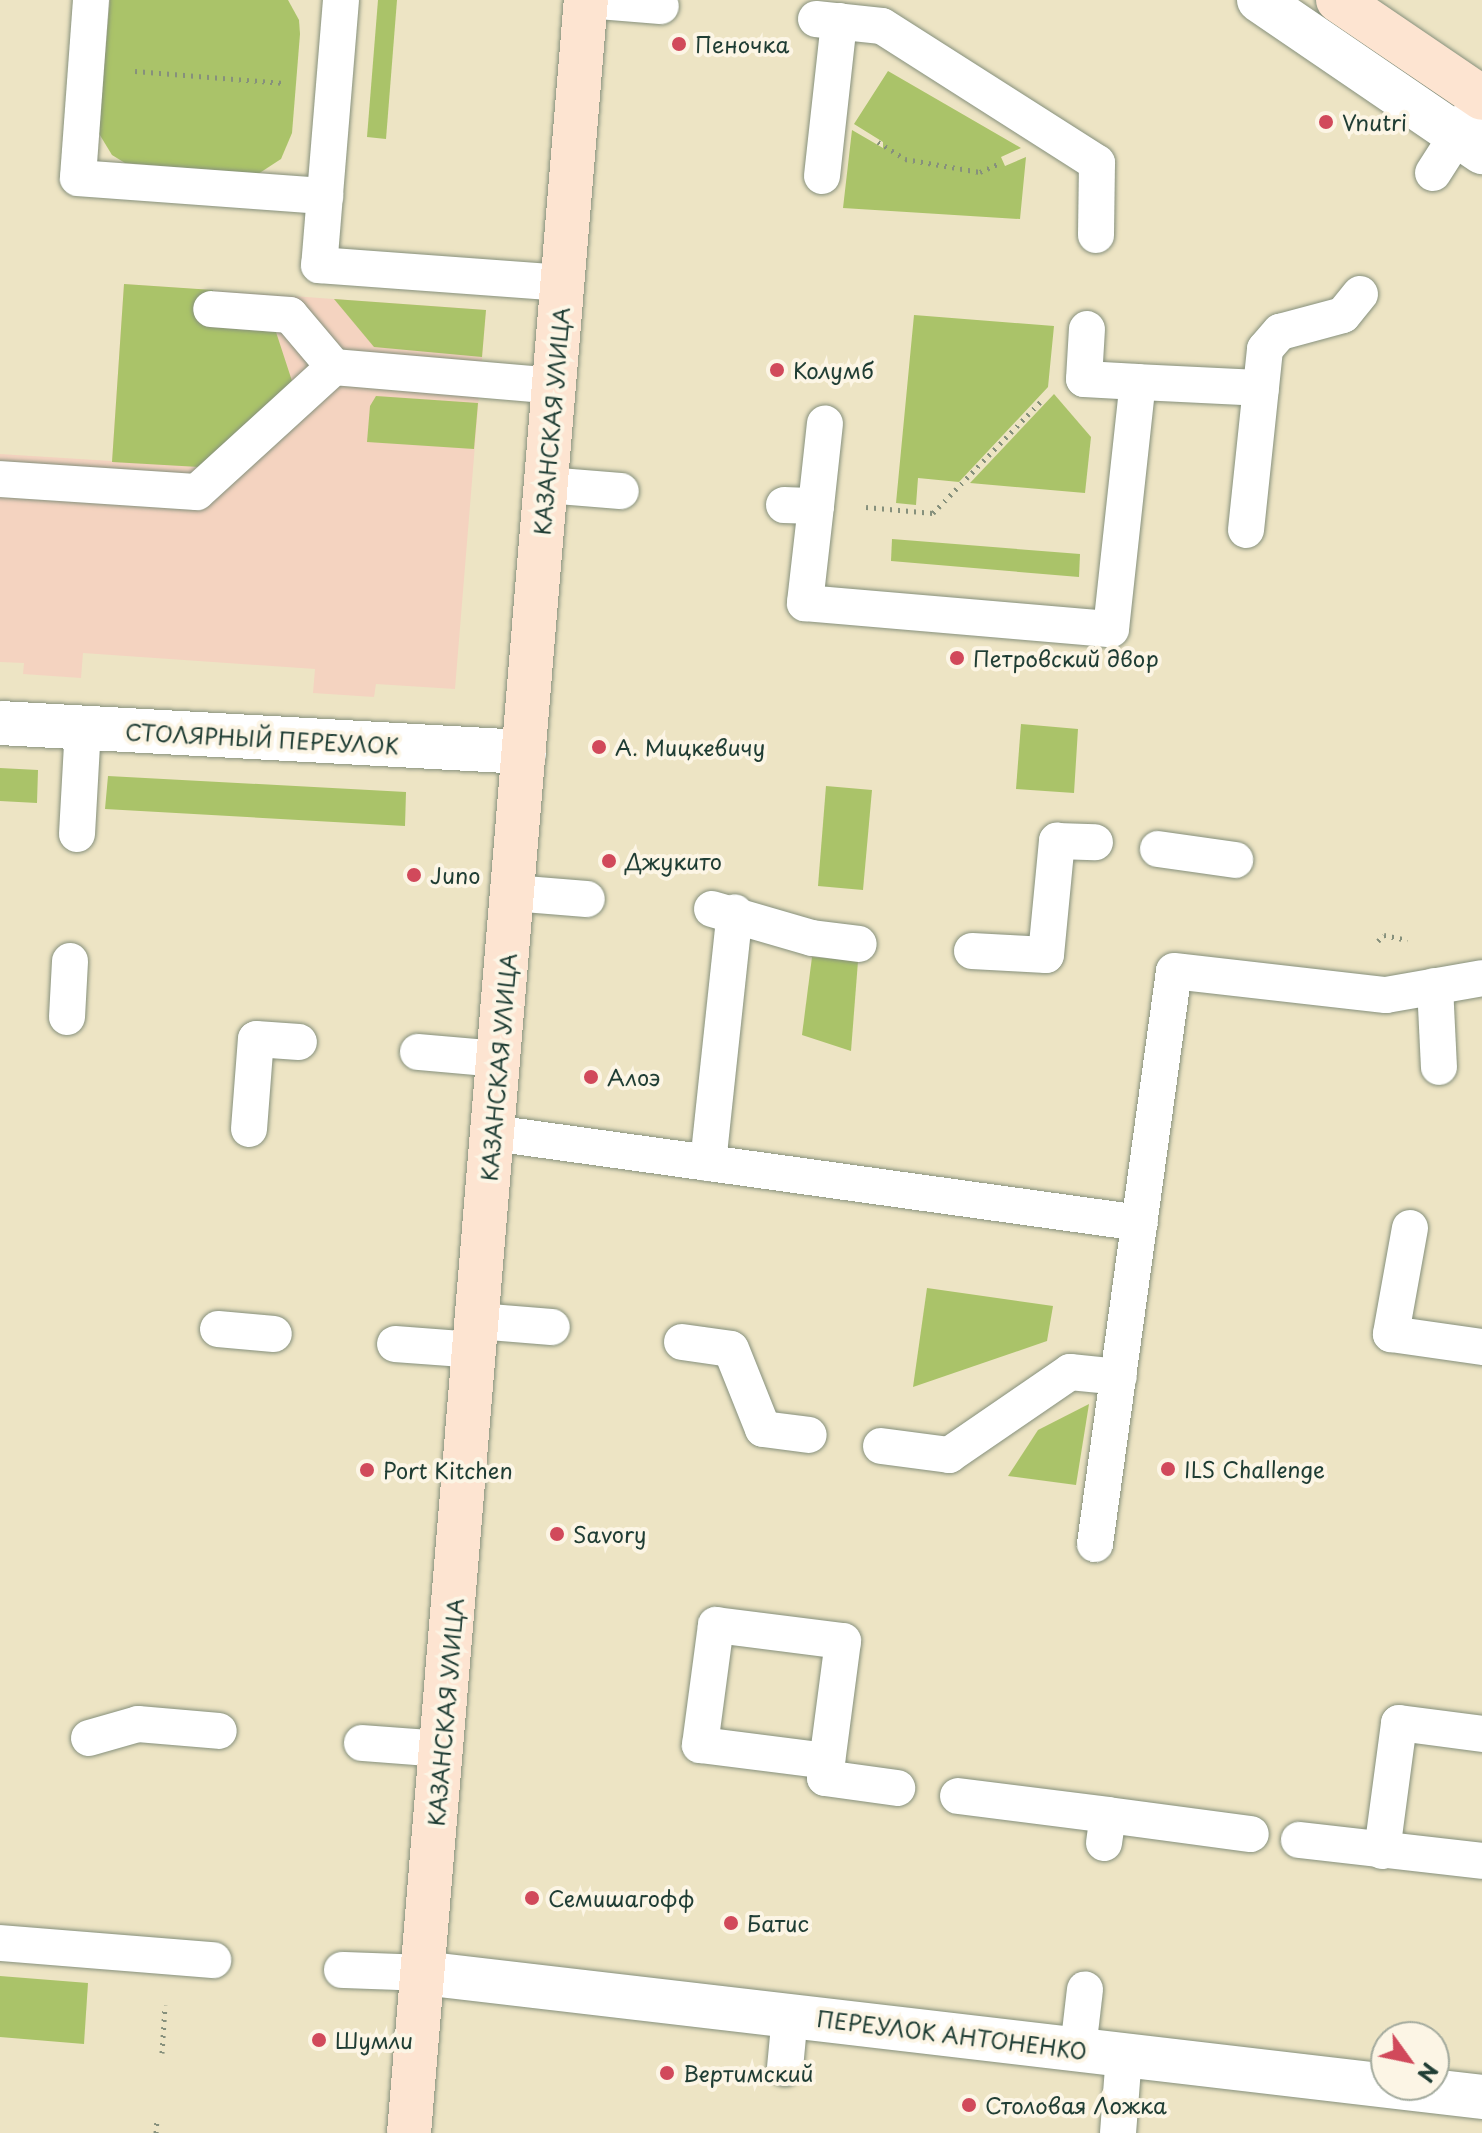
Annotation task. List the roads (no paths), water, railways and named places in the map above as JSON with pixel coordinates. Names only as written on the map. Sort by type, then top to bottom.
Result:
[{"type":"street","name":"КАЗАНСКАЯ УЛИЦА","points":[[409,2133],[586,0]]},
{"type":"street","points":[[1259,0],[1470,143]]},
{"type":"street","points":[[1338,0],[1482,98]]},
{"type":"street","name":"СТОЛЯРНЫЙ ПЕРЕУЛОК","points":[[0,723],[524,752]]},
{"type":"street","name":"ПЕРЕУЛОК АНТОНЕНКО","points":[[422,1973],[1482,2097]]},
{"type":"lane","points":[[91,0],[78,178],[325,196]]},
{"type":"lane","points":[[341,0],[319,265],[562,283]]},
{"type":"lane","points":[[586,0],[661,6]]},
{"type":"lane","points":[[822,176],[830,112],[827,20],[882,26],[1100,167],[1096,235]]},
{"type":"lane","points":[[1433,173],[1470,143],[1482,98]]},
{"type":"lane","points":[[1246,530],[1261,388],[1271,339],[1343,315],[1360,294]]},
{"type":"lane","points":[[211,309],[290,315],[334,367],[554,386]]},
{"type":"lane","points":[[1087,329],[1084,379],[1261,388]]},
{"type":"lane","points":[[0,479],[197,492],[334,367]]},
{"type":"lane","points":[[825,423],[800,505],[805,603],[1111,629],[1138,382]]},
{"type":"lane","points":[[546,485],[621,491]]},
{"type":"lane","points":[[77,834],[83,728]]},
{"type":"lane","points":[[972,951],[1046,955],[1057,841],[1095,842]]},
{"type":"lane","points":[[1158,849],[1235,860]]},
{"type":"lane","points":[[512,893],[587,899]]},
{"type":"lane","points":[[708,1163],[723,911],[812,938],[859,944]]},
{"type":"lane","points":[[67,1017],[70,961]]},
{"type":"lane","points":[[1095,1544],[1174,971],[1386,995],[1482,978]]},
{"type":"lane","points":[[1435,986],[1439,1067]]},
{"type":"lane","points":[[249,1129],[256,1039],[299,1042]]},
{"type":"lane","points":[[418,1052],[498,1059]]},
{"type":"lane","points":[[493,1133],[1140,1223]]},
{"type":"lane","points":[[1410,1228],[1391,1334],[1482,1347]]},
{"type":"lane","points":[[395,1344],[552,1327]]},
{"type":"lane","points":[[218,1329],[274,1334]]},
{"type":"lane","points":[[682,1342],[731,1349],[763,1429],[809,1435]]},
{"type":"lane","points":[[881,1446],[949,1455],[1070,1372],[1119,1377]]},
{"type":"lane","points":[[827,1761],[700,1745],[716,1625],[843,1641],[825,1778],[897,1788]]},
{"type":"lane","points":[[1382,1851],[1399,1723],[1482,1734]]},
{"type":"lane","points":[[89,1738],[138,1724],[219,1731]]},
{"type":"lane","points":[[362,1743],[441,1749]]},
{"type":"lane","points":[[958,1796],[1106,1829],[1251,1834]]},
{"type":"lane","points":[[1299,1840],[1482,1861]]},
{"type":"lane","points":[[0,1943],[213,1960]]},
{"type":"lane","points":[[342,1970],[422,1973]]},
{"type":"lane","points":[[1078,2049],[1085,1989]]},
{"type":"lane","points":[[785,2068],[790,2015]]},
{"type":"lane","points":[[1118,2133],[1124,2055]]},
{"type":"place","name":"Пеночка","points":[[679,44]]},
{"type":"place","name":"Vnutri","points":[[1326,122]]},
{"type":"place","name":"Колумб","points":[[777,370]]},
{"type":"place","name":"Петровский двор","points":[[957,658]]},
{"type":"place","name":"А. Мицкевичу","points":[[599,747]]},
{"type":"place","name":"Джукито","points":[[609,861]]},
{"type":"place","name":"Juno","points":[[414,875]]},
{"type":"place","name":"Алоэ","points":[[591,1077]]},
{"type":"place","name":"ILS Challenge","points":[[1168,1469]]},
{"type":"place","name":"Port Kitchen","points":[[367,1470]]},
{"type":"place","name":"Savory","points":[[557,1534]]},
{"type":"place","name":"Семишагофф","points":[[532,1898]]},
{"type":"place","name":"Батис","points":[[731,1923]]},
{"type":"place","name":"Шумли","points":[[319,2040]]},
{"type":"place","name":"Вертимский","points":[[667,2073]]},
{"type":"place","name":"Столовая Ложка","points":[[969,2105]]}]
